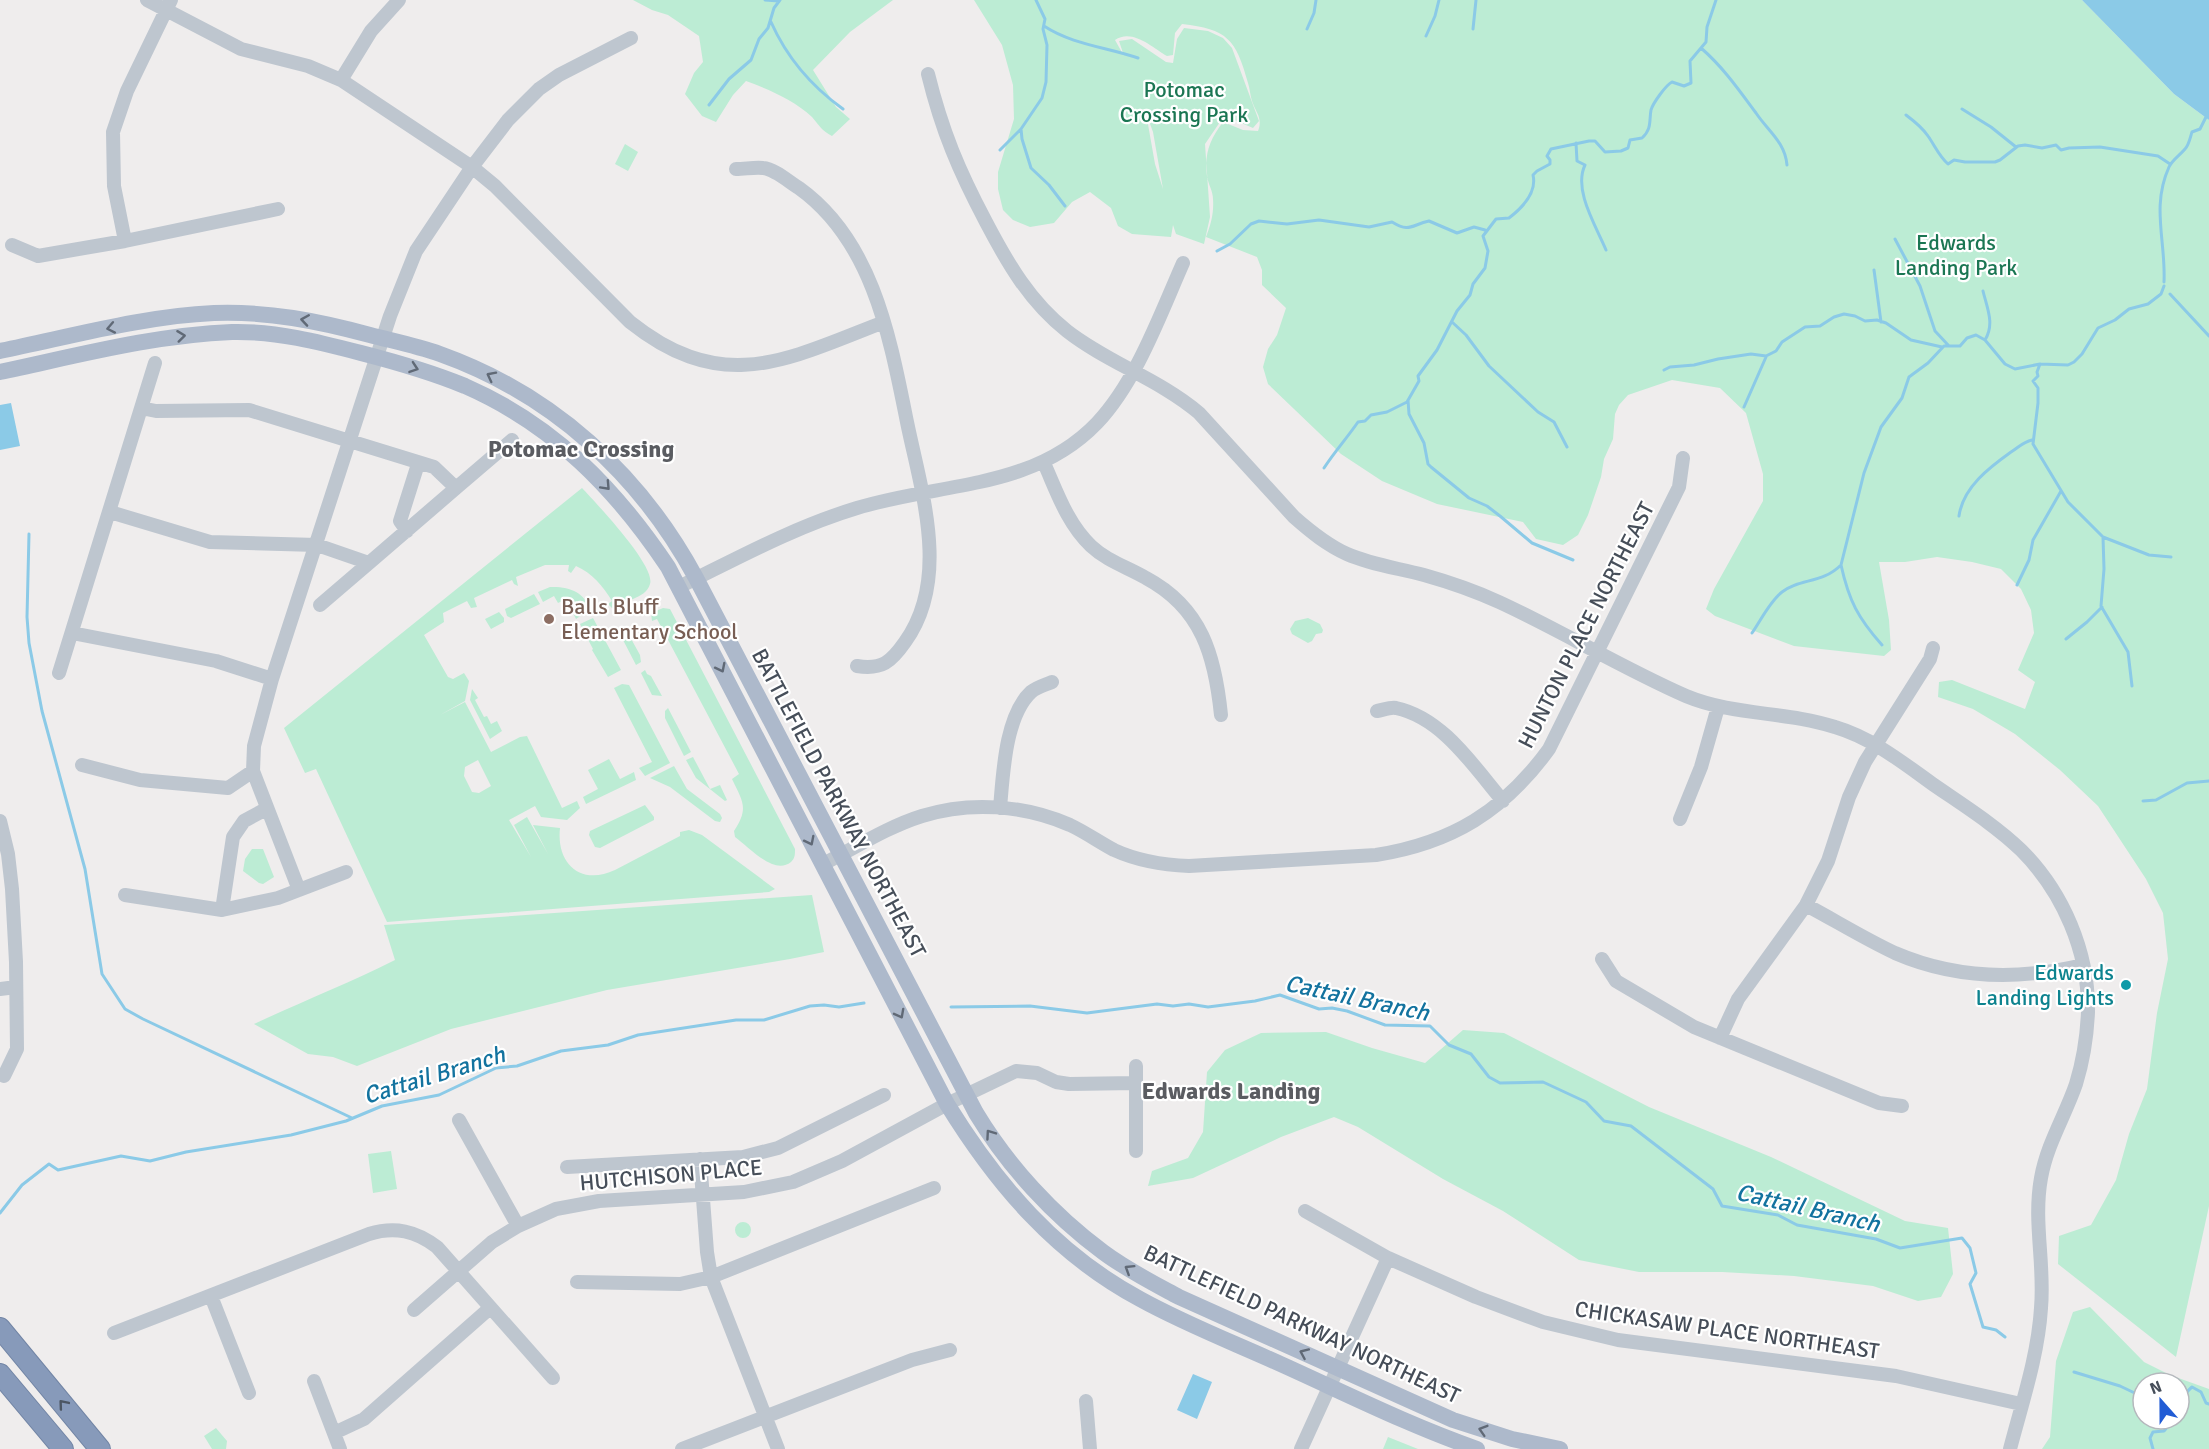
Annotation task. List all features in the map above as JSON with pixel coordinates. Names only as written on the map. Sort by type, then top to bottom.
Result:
[{"type":"highway","points":[[0,1328],[100,1449]]},
{"type":"highway","points":[[0,1374],[63,1449]]},
{"type":"main road","name":"BATTLEFIELD PARKWAY NORTHEAST","points":[[0,351],[168,318],[214,313],[260,314],[294,318],[340,327],[439,354],[475,368],[563,420],[634,485],[670,533],[696,578],[966,1095],[985,1127],[1014,1166],[1065,1221],[1103,1252],[1179,1297],[1453,1420],[1512,1438],[1560,1449]]},
{"type":"main road","name":"BATTLEFIELD PARKWAY NORTHEAST","points":[[0,372],[157,340],[226,333],[257,333],[288,337],[376,356],[409,366],[471,389],[512,411],[550,436],[595,475],[618,499],[646,535],[679,587],[947,1104],[1004,1188],[1046,1231],[1095,1270],[1140,1299],[1423,1428],[1477,1449]]},
{"type":"street","points":[[147,0],[168,4],[241,49],[308,66],[341,80],[472,167],[515,205],[630,322],[647,336],[681,354],[721,364],[766,364],[806,352],[884,322]]},
{"type":"street","points":[[341,80],[370,31],[399,0]]},
{"type":"street","points":[[125,242],[114,186],[113,132],[127,91],[168,4]]},
{"type":"street","points":[[299,890],[253,771],[254,746],[272,679],[376,356],[416,251],[472,167],[508,120],[539,89],[574,67],[631,38]]},
{"type":"street","points":[[928,74],[938,115],[963,179],[1016,277],[1047,314],[1067,332],[1090,347],[1166,388],[1199,413],[1294,517],[1329,545],[1370,563],[1424,575],[1489,597],[1688,696],[1743,712],[1835,726],[1877,744],[2002,833],[2020,849],[2051,886],[2075,936],[2083,966],[2088,1012],[2086,1037],[2076,1084],[2053,1134],[2040,1180],[2037,1227],[2042,1307],[2035,1352],[2010,1449]]},
{"type":"street","points":[[736,169],[766,168],[786,180],[821,206],[849,240],[860,260],[884,322],[896,370],[921,492],[930,560],[929,581],[918,619],[910,636],[889,662],[872,669],[857,666]]},
{"type":"street","points":[[12,245],[38,256],[125,242],[278,209]]},
{"type":"street","points":[[679,587],[756,548],[819,520],[890,498],[1005,477],[1044,463],[1076,442],[1096,424],[1123,390],[1183,263]]},
{"type":"street","points":[[59,673],[155,363]]},
{"type":"street","points":[[141,408],[156,411],[249,410],[418,464],[434,467],[456,488]]},
{"type":"street","points":[[320,604],[512,440]]},
{"type":"street","name":"HUNTON PLACE NORTHEAST","points":[[823,864],[897,826],[922,816],[967,808],[1000,807],[1047,817],[1070,825],[1130,857],[1160,864],[1189,866],[1376,855],[1401,851],[1448,836],[1470,825],[1503,801],[1521,784],[1550,749],[1679,487],[1683,458]]},
{"type":"street","points":[[1044,463],[1070,521],[1086,542],[1106,558],[1162,588],[1189,613],[1199,628],[1212,657],[1221,715]]},
{"type":"street","points":[[407,531],[400,521],[418,464]]},
{"type":"street","points":[[110,512],[210,542],[317,545],[369,563]]},
{"type":"street","points":[[72,633],[216,661],[272,679]]},
{"type":"street","points":[[1720,1038],[1738,999],[1806,905],[1828,861],[1849,797],[1865,762],[1930,659],[1933,648]]},
{"type":"street","points":[[1000,807],[1004,758],[1016,720],[1025,700],[1032,692],[1052,682]]},
{"type":"street","points":[[1680,819],[1701,767],[1718,706]]},
{"type":"street","points":[[1377,711],[1394,707],[1421,718],[1438,729],[1503,801]]},
{"type":"street","points":[[82,765],[140,780],[228,788],[253,771]]},
{"type":"street","points":[[222,910],[233,837],[244,821],[266,809]]},
{"type":"street","points":[[0,821],[8,854],[12,888],[17,1049],[4,1076]]},
{"type":"street","points":[[125,896],[222,910],[278,898],[346,872]]},
{"type":"street","points":[[1806,905],[1894,952],[1944,969],[1997,976],[2083,966]]},
{"type":"street","points":[[1602,959],[1616,981],[1694,1027],[1879,1103],[1902,1106]]},
{"type":"street","points":[[0,989],[16,987]]},
{"type":"street","points":[[1136,1066],[1136,1151]]},
{"type":"street","name":"HUTCHISON PLACE","points":[[414,1310],[492,1242],[518,1226],[556,1209],[577,1204],[769,1188],[818,1173],[947,1104],[1016,1071],[1037,1073],[1056,1082],[1069,1084],[1136,1083]]},
{"type":"street","points":[[567,1167],[743,1156],[778,1148],[884,1095]]},
{"type":"street","points":[[459,1120],[518,1226]]},
{"type":"street","points":[[700,1159],[711,1277],[778,1449]]},
{"type":"street","points":[[577,1282],[680,1284],[711,1277],[934,1188]]},
{"type":"street","name":"CHICKASAW PLACE NORTHEAST","points":[[1305,1211],[1388,1258],[1509,1311],[1580,1332],[1618,1340],[1867,1372],[2021,1404]]},
{"type":"street","points":[[114,1334],[369,1233],[389,1229],[414,1233],[437,1247],[553,1378]]},
{"type":"street","points":[[1301,1449],[1388,1258]]},
{"type":"street","points":[[211,1296],[249,1393]]},
{"type":"street","points":[[334,1433],[364,1419],[490,1308]]},
{"type":"street","points":[[682,1449],[912,1360],[950,1350]]},
{"type":"street","points":[[314,1381],[340,1449]]},
{"type":"street","points":[[1086,1401],[1090,1449]]},
{"type":"green space","points":[[633,0],[893,0],[850,32],[813,70],[836,107],[850,119],[832,136],[797,105],[772,91],[746,81],[733,95],[716,122],[702,116],[685,94],[694,73],[703,62],[699,36],[668,15]]},
{"type":"green space","name":"Edwards Landing Park","points":[[974,0],[2082,0],[2174,94],[2209,120],[2209,1206],[2176,1357],[2058,1264],[2059,1236],[2091,1225],[2116,1180],[2129,1134],[2147,1089],[2157,1013],[2168,959],[2163,913],[2146,879],[2098,806],[2060,770],[2015,734],[1973,709],[1938,697],[1939,682],[1952,680],[2025,709],[2035,682],[2018,670],[2034,633],[2031,610],[2021,589],[2001,569],[1972,562],[1937,557],[1905,562],[1879,562],[1889,620],[1891,650],[1884,656],[1794,646],[1715,616],[1706,609],[1714,589],[1763,501],[1763,474],[1746,413],[1720,388],[1672,380],[1628,395],[1615,414],[1613,439],[1604,459],[1601,477],[1588,515],[1578,535],[1563,545],[1536,539],[1523,522],[1437,504],[1382,481],[1341,454],[1268,384],[1263,367],[1268,349],[1277,335],[1286,308],[1262,285],[1262,270],[1257,257],[1206,237],[1212,218],[1213,204],[1207,178],[1210,217],[1204,244],[1176,234],[1173,225],[1171,237],[1132,234],[1118,226],[1111,208],[1090,192],[1072,202],[1054,223],[1030,227],[1013,220],[1003,210],[998,189],[998,172],[1014,119],[1013,85],[1002,45]],"holes":[[[1182,24],[1219,33],[1234,46],[1239,56],[1259,121],[1232,48],[1223,38],[1208,31],[1184,28],[1177,39],[1173,63],[1166,62],[1132,39],[1119,41],[1124,56],[1115,40],[1128,36],[1135,37],[1167,56],[1173,55],[1175,33]],[[1146,113],[1153,132],[1163,189],[1155,164]],[[1232,119],[1253,128],[1259,121],[1259,126],[1258,131],[1243,130],[1223,122],[1211,141],[1206,164],[1205,144],[1220,122]]]},
{"type":"green space","points":[[625,144],[638,152],[628,171],[615,164]]},
{"type":"green space","points":[[582,488],[635,550],[649,575],[650,584],[647,589],[638,597],[612,608],[608,604],[612,601],[609,595],[587,572],[576,566],[571,573],[568,571],[569,565],[545,565],[516,577],[518,586],[512,580],[474,598],[477,607],[471,608],[467,601],[443,613],[444,622],[424,635],[448,677],[453,679],[464,673],[469,681],[465,701],[440,715],[465,702],[491,752],[520,737],[527,736],[562,808],[577,801],[580,808],[567,820],[541,817],[535,806],[509,820],[531,857],[514,825],[527,817],[548,854],[533,825],[560,828],[562,852],[567,861],[573,868],[592,875],[615,870],[680,836],[680,832],[689,830],[702,835],[775,889],[769,892],[387,922],[316,769],[305,773],[284,728]],"holes":[[[478,760],[491,786],[479,793],[472,792],[464,776],[465,767]]]},
{"type":"green space","points":[[550,587],[575,591],[584,599],[589,610],[576,619],[566,599],[558,603],[554,596],[543,602],[538,592]]},
{"type":"green space","points":[[534,594],[540,604],[511,618],[507,616],[505,609]]},
{"type":"green space","points":[[663,608],[670,609],[795,849],[791,862],[784,865],[770,863],[735,837],[734,831],[742,816],[743,805],[732,779],[739,774],[657,619],[652,621],[651,613]]},
{"type":"green space","points":[[499,612],[504,622],[491,629],[485,619]]},
{"type":"green space","points":[[593,618],[621,670],[608,677],[580,624]]},
{"type":"green space","points":[[1308,618],[1320,624],[1323,630],[1308,643],[1292,634],[1290,629],[1295,621]]},
{"type":"green space","points":[[629,635],[640,655],[641,662],[636,665],[622,638]]},
{"type":"green space","points":[[645,670],[662,696],[652,695],[641,673]]},
{"type":"green space","points":[[622,684],[629,685],[670,763],[645,776],[639,768],[652,762],[614,688]]},
{"type":"green space","points":[[472,689],[478,698],[475,700],[484,717],[487,716],[491,724],[497,721],[502,731],[490,739],[470,700]]},
{"type":"green space","points":[[668,708],[691,752],[684,756],[665,718],[665,711]]},
{"type":"green space","points":[[693,757],[710,789],[720,785],[727,800],[725,801],[696,778],[686,760]]},
{"type":"green space","points":[[609,759],[620,779],[634,772],[636,780],[586,804],[583,797],[598,789],[588,770]]},
{"type":"green space","points":[[674,766],[687,789],[720,814],[722,818],[720,822],[715,821],[670,787],[650,778]]},
{"type":"green space","points":[[645,805],[654,820],[600,848],[595,847],[589,835],[590,831]]},
{"type":"green space","points":[[252,849],[263,849],[274,877],[263,884],[243,871],[245,859]]},
{"type":"green space","points":[[812,895],[824,952],[607,990],[451,1029],[357,1066],[333,1057],[308,1054],[254,1024],[395,960],[384,925]]},
{"type":"green space","points":[[1463,1030],[1504,1033],[1649,1107],[1771,1157],[1905,1221],[1948,1228],[1953,1274],[1941,1297],[1918,1301],[1873,1286],[1794,1276],[1722,1272],[1639,1272],[1579,1260],[1503,1211],[1443,1179],[1358,1127],[1334,1117],[1281,1137],[1193,1178],[1148,1186],[1152,1171],[1188,1158],[1203,1132],[1207,1072],[1225,1050],[1261,1033],[1326,1032],[1425,1063]]},
{"type":"green space","points":[[391,1151],[397,1189],[373,1193],[368,1154]]},
{"type":"green space","points":[[740,1222],[746,1222],[751,1230],[749,1236],[740,1238],[735,1233],[735,1227]]},
{"type":"green space","points":[[2090,1307],[2144,1362],[2162,1371],[2131,1371],[2131,1431],[2191,1431],[2191,1383],[2209,1389],[2209,1449],[2042,1449],[2050,1437],[2056,1361],[2073,1312]]},
{"type":"green space","points":[[216,1428],[227,1441],[226,1449],[212,1449],[204,1436]]},
{"type":"green space","points":[[1388,1437],[1418,1449],[1383,1449]]},
{"type":"water","points":[[2082,0],[2209,0],[2209,120],[2174,94]]},
{"type":"water","points":[[11,403],[20,446],[0,450],[0,405]]},
{"type":"water","points":[[1193,1374],[1212,1382],[1197,1419],[1177,1410]]},
{"type":"waterway","points":[[765,0],[779,1]]},
{"type":"waterway","points":[[709,105],[729,79],[751,60],[759,39],[768,28],[774,8],[780,0]]},
{"type":"waterway","points":[[1000,150],[1021,129],[1042,98],[1046,82],[1047,45],[1043,29],[1045,19],[1036,0]]},
{"type":"waterway","points":[[1307,29],[1314,13],[1316,0]]},
{"type":"waterway","points":[[1426,36],[1439,0]]},
{"type":"waterway","points":[[1473,29],[1476,0]]},
{"type":"waterway","points":[[1324,468],[1358,422],[1407,402],[1419,381],[1418,376],[1437,350],[1457,311],[1470,295],[1473,284],[1485,268],[1488,251],[1483,236],[1496,219],[1509,218],[1523,204],[1531,193],[1533,175],[1550,164],[1547,156],[1551,149],[1589,141],[1595,141],[1605,152],[1628,148],[1630,140],[1642,138],[1647,131],[1652,107],[1666,87],[1672,82],[1684,86],[1691,83],[1690,61],[1706,42],[1707,27],[1716,0]]},
{"type":"waterway","points":[[771,22],[784,48],[810,81],[843,109]]},
{"type":"waterway","points":[[1044,26],[1078,42],[1138,58]]},
{"type":"waterway","points":[[1701,48],[1724,71],[1775,137],[1783,150],[1787,165]]},
{"type":"waterway","points":[[1962,109],[1991,127],[2016,147]]},
{"type":"waterway","points":[[1906,115],[1923,130],[1948,164],[1954,160],[1995,162],[2018,146],[2025,145],[2042,148],[2056,145],[2061,150],[2100,147],[2158,156],[2170,164]]},
{"type":"waterway","points":[[2164,282],[2160,224],[2164,182],[2170,164],[2186,147],[2192,132],[2200,129],[2206,117]]},
{"type":"waterway","points":[[1021,129],[1031,168],[1049,185],[1065,206]]},
{"type":"waterway","points":[[1576,143],[1577,161],[1585,165],[1582,185],[1587,208],[1606,250]]},
{"type":"waterway","points":[[1217,251],[1230,244],[1251,224],[1259,221],[1287,224],[1319,220],[1369,227],[1392,222],[1407,228],[1429,221],[1457,233],[1474,227],[1485,230]]},
{"type":"waterway","points":[[1895,239],[1920,286],[1935,331],[1949,346]]},
{"type":"waterway","points":[[1874,270],[1881,322]]},
{"type":"waterway","points":[[1752,633],[1782,592],[1826,575],[1841,565],[1864,473],[1881,427],[1902,398],[1909,377],[1928,363],[1944,346],[1960,346],[1967,338],[1976,335],[1985,340],[2005,364],[2015,369],[2040,364],[2068,365],[2082,354],[2098,328],[2115,320],[2129,309],[2148,304],[2161,294],[2164,286]]},
{"type":"waterway","points":[[1983,291],[1990,322],[1985,340]]},
{"type":"waterway","points":[[2170,294],[2209,336]]},
{"type":"waterway","points":[[1664,370],[1670,367],[1694,365],[1751,354],[1766,356],[1776,351],[1782,342],[1805,327],[1820,326],[1844,314],[1865,321],[1877,320],[1886,323],[1911,340],[1942,347]]},
{"type":"waterway","points":[[1452,322],[1466,335],[1489,366],[1538,412],[1554,422],[1567,447]]},
{"type":"waterway","points":[[1744,407],[1766,357]]},
{"type":"waterway","points":[[2040,364],[2038,376],[2033,381],[2038,388],[2033,444],[2068,502],[2103,537],[2104,569],[2101,606],[2128,652],[2132,686]]},
{"type":"waterway","points":[[1408,400],[1409,414],[1424,443],[1428,464],[1431,467],[1469,498],[1487,506],[1532,543],[1573,560]]},
{"type":"waterway","points":[[1959,516],[1966,496],[1986,471],[2024,443],[2032,440]]},
{"type":"waterway","points":[[2017,585],[2029,560],[2033,540],[2061,491]]},
{"type":"waterway","points":[[29,534],[27,617],[29,643],[42,711],[85,869],[102,974],[125,1009],[352,1118]]},
{"type":"waterway","points":[[2103,537],[2149,555],[2171,557]]},
{"type":"waterway","points":[[1841,565],[1855,608],[1882,645]]},
{"type":"waterway","points":[[2066,639],[2102,607]]},
{"type":"waterway","points":[[2143,801],[2156,800],[2187,783],[2209,781]]},
{"type":"waterway","name":"Cattail Branch","points":[[951,1007],[1030,1006],[1087,1013],[1157,1004],[1173,1006],[1189,1004],[1208,1007],[1255,1001],[1280,995],[1319,1009],[1332,1008],[1347,1011],[1385,1025],[1430,1026],[1449,1045],[1471,1054],[1489,1077],[1500,1083],[1543,1082],[1586,1102],[1604,1121],[1631,1126],[1713,1189],[1722,1206],[1778,1215],[1797,1225],[1876,1239],[1900,1248],[1962,1238],[1970,1248],[1976,1273],[1970,1284],[1983,1327],[1996,1330],[2005,1337]]},
{"type":"waterway","name":"Cattail Branch","points":[[0,1213],[22,1185],[49,1164],[58,1170],[121,1156],[150,1161],[186,1152],[291,1135],[346,1121],[382,1106],[439,1095],[496,1068],[517,1066],[561,1051],[608,1045],[638,1035],[736,1020],[764,1020],[810,1006],[839,1007],[864,1003]]},
{"type":"waterway","name":"Cattail Branch","points":[[2074,1372],[2131,1391]]},
{"type":"waterway","name":"Cattail Branch","points":[[2191,1388],[2201,1392],[2206,1403],[2209,1404]]},
{"type":"waterway","points":[[2153,1449],[2150,1438],[2153,1432],[2164,1431]]},
{"type":"place","name":"Balls Bluff Elementary School","points":[[549,619]]},
{"type":"place","name":"Edwards Landing Lights","points":[[2126,985]]},
{"type":"district","name":"Potomac Crossing","points":[[581,449]]},
{"type":"district","name":"Edwards Landing","points":[[1231,1091]]},
{"type":"park label","name":"Potomac Crossing Park","points":[[1184,102]]}]
